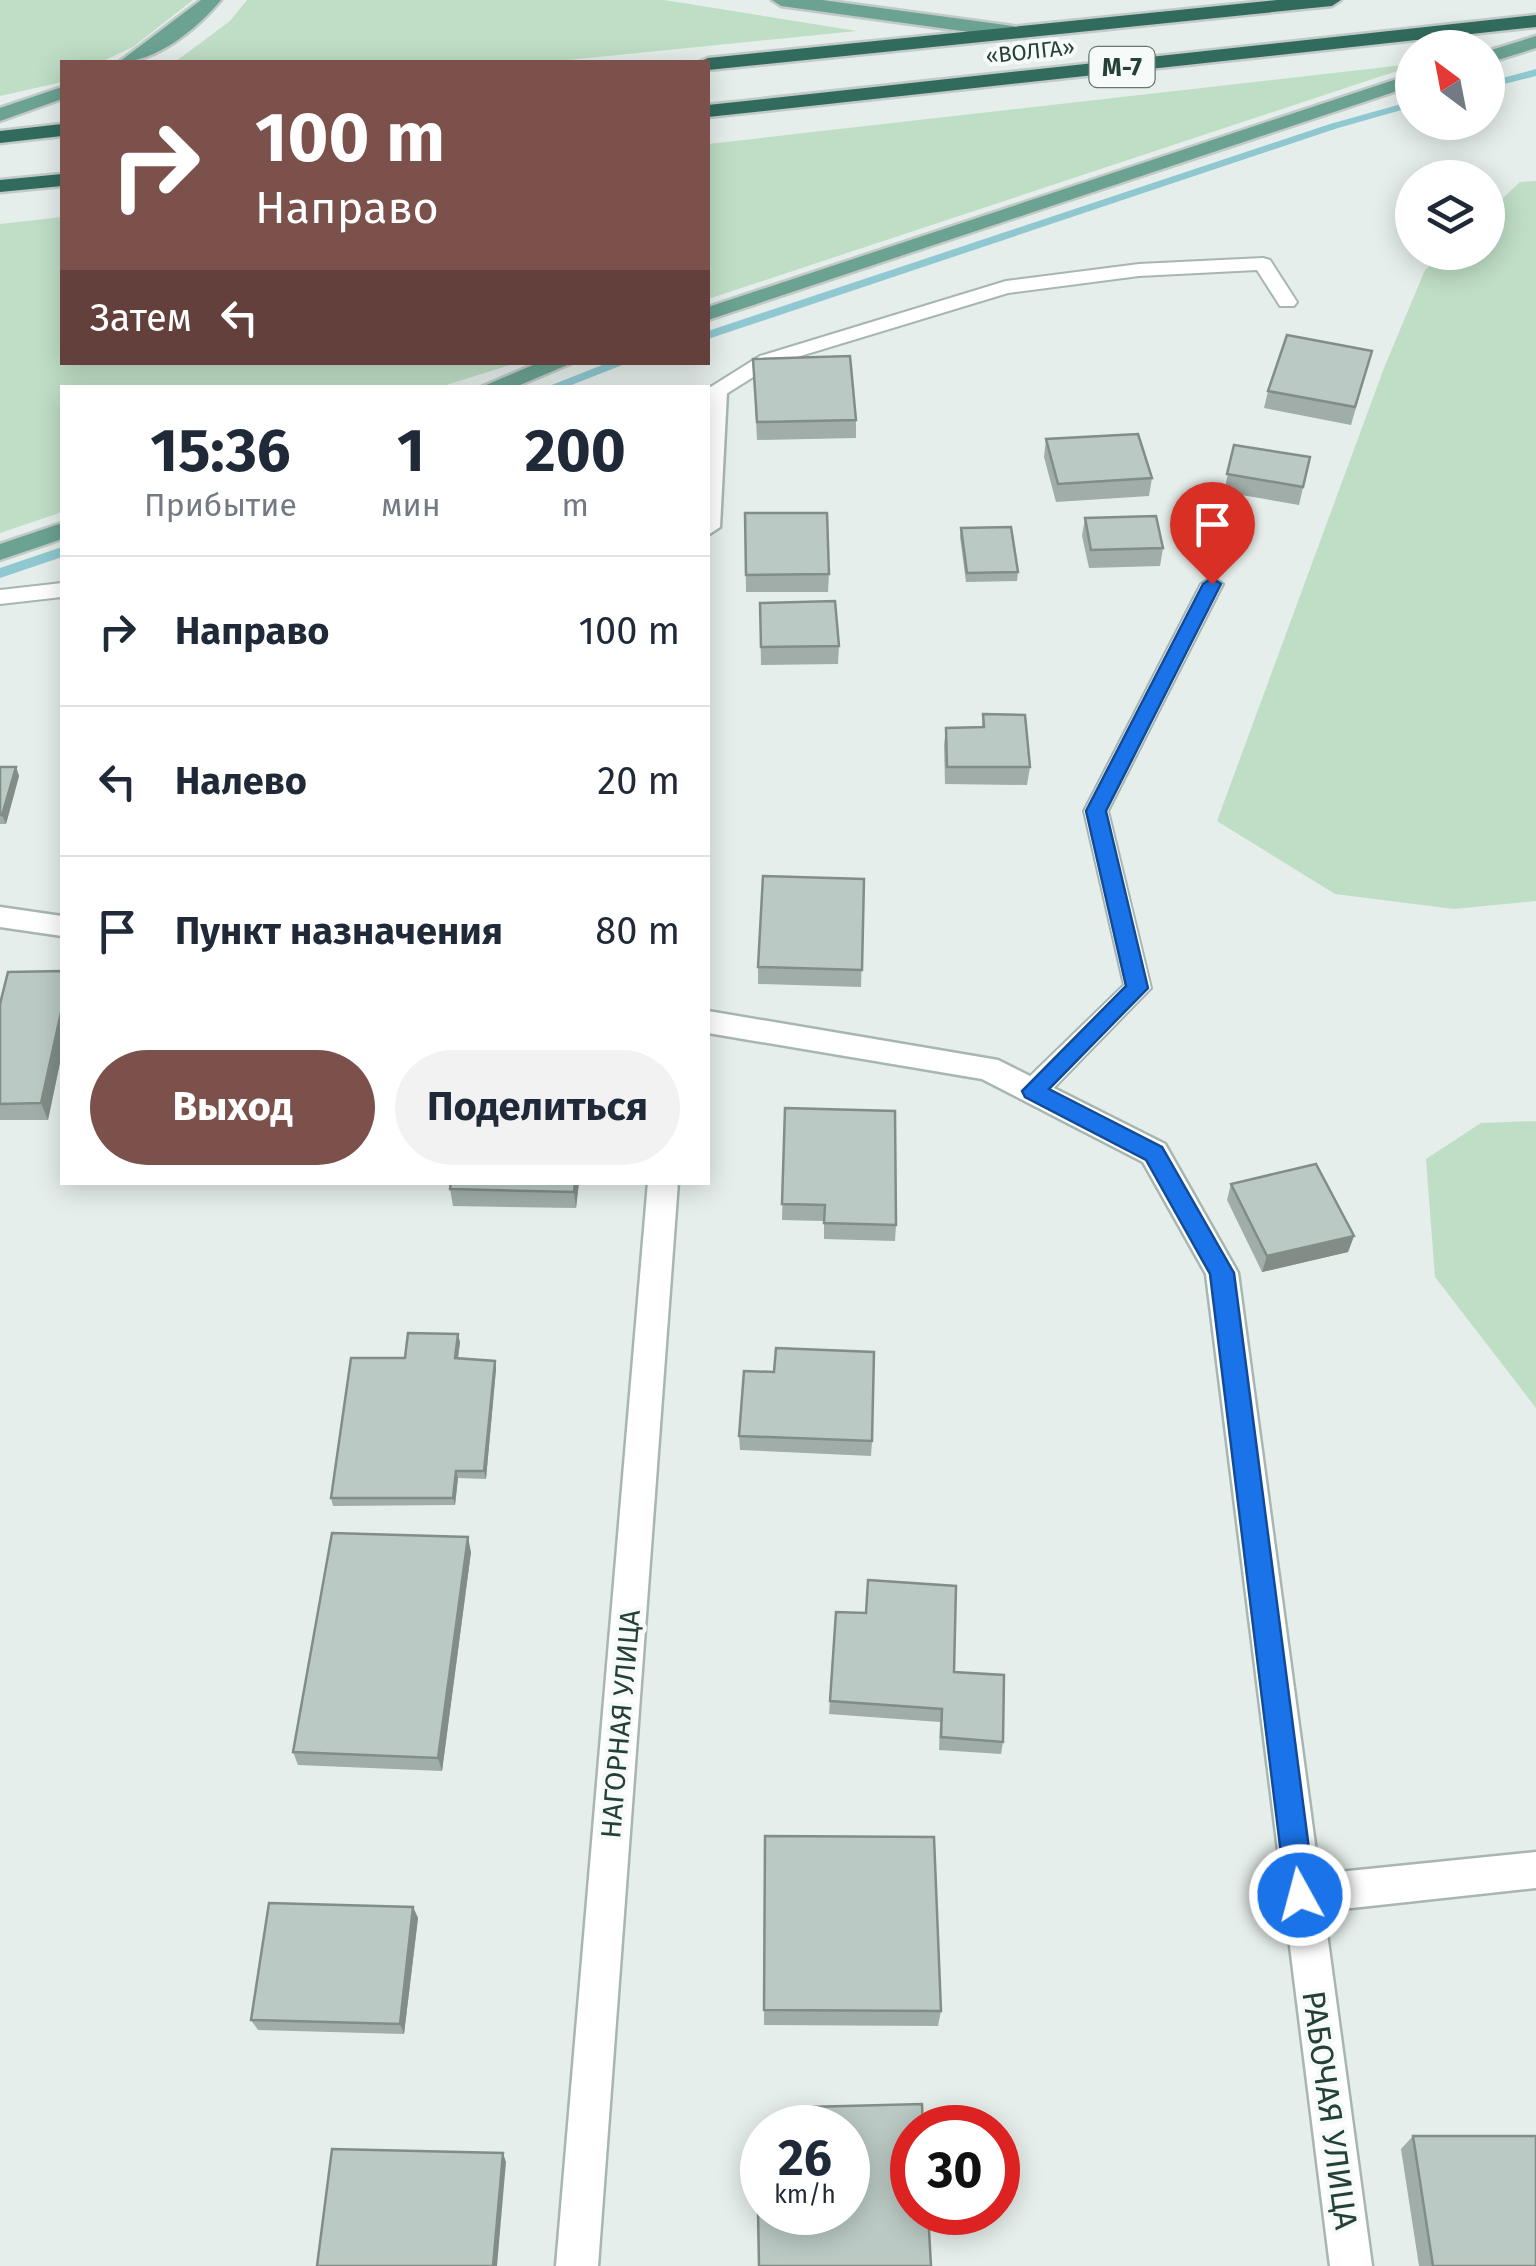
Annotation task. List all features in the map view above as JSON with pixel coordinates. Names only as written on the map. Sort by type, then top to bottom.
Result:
[{"type":"highway","name":"«ВОЛГА»","points":[[710,64],[1332,0]]},
{"type":"highway","name":"«ВОЛГА»","points":[[710,111],[1536,22]]},
{"type":"highway","points":[[0,137],[60,130]]},
{"type":"highway","points":[[0,186],[60,180]]},
{"type":"main road","points":[[131,60],[183,26],[212,0]]},
{"type":"main road","points":[[781,0],[1013,32]]},
{"type":"main road","points":[[1505,52],[1536,42]]},
{"type":"main road","points":[[710,313],[1395,86]]},
{"type":"main road","points":[[0,115],[60,94]]},
{"type":"main road","points":[[499,385],[555,365]]},
{"type":"main road","points":[[0,552],[60,532]]},
{"type":"street","points":[[710,493],[716,392]]},
{"type":"street","points":[[0,916],[60,926]]},
{"type":"street","name":"РАБОЧАЯ УЛИЦА","points":[[710,1022],[988,1068],[1154,1154],[1222,1273],[1351,2266]]},
{"type":"street","name":"НАГОРНАЯ УЛИЦА","points":[[578,2266],[664,1185]]},
{"type":"street","points":[[1300,1895],[1536,1870]]},
{"type":"lane","points":[[716,392],[767,360],[1006,286],[1139,270],[1263,264],[1287,302]]},
{"type":"lane","points":[[1033,1091],[1138,988],[1096,811],[1212,584]]},
{"type":"lane","points":[[0,597],[60,590]]},
{"type":"green space","points":[[0,0],[193,0],[133,47],[105,60],[60,60],[60,82],[0,96]]},
{"type":"green space","points":[[247,0],[664,0],[857,31],[568,60],[178,60],[230,21]]},
{"type":"green space","points":[[1395,66],[1395,72],[710,298],[710,144]]},
{"type":"green space","points":[[1536,181],[1536,901],[1454,909],[1335,894],[1217,821],[1384,368],[1425,270],[1505,270],[1505,196],[1520,182]]},
{"type":"green space","points":[[60,217],[60,365],[510,365],[446,385],[60,385],[60,513],[0,533],[0,224]]},
{"type":"green space","points":[[1536,1121],[1536,1408],[1435,1277],[1426,1159],[1481,1123]]},
{"type":"building","points":[[1287,335],[1372,351],[1355,407],[1268,391]]},
{"type":"building","points":[[850,356],[856,420],[757,422],[753,359]]},
{"type":"building","points":[[1138,434],[1152,478],[1058,484],[1046,439]]},
{"type":"building","points":[[1234,445],[1310,457],[1303,487],[1227,474]]},
{"type":"building","points":[[745,513],[827,513],[829,574],[746,575]]},
{"type":"building","points":[[1156,516],[1163,548],[1091,550],[1085,518]]},
{"type":"building","points":[[1011,527],[1018,572],[967,573],[961,528]]},
{"type":"building","points":[[835,601],[839,646],[761,647],[760,603]]},
{"type":"building","points":[[983,714],[1025,715],[1030,767],[947,767],[946,728],[984,727]]},
{"type":"building","points":[[0,767],[16,767],[2,815],[0,815]]},
{"type":"building","points":[[763,876],[864,879],[862,970],[758,967]]},
{"type":"building","points":[[60,971],[60,1017],[41,1103],[0,1104],[0,1004],[8,972]]},
{"type":"building","points":[[785,1108],[895,1111],[896,1225],[824,1223],[825,1205],[782,1204]]},
{"type":"building","points":[[1316,1164],[1354,1236],[1267,1256],[1231,1184]]},
{"type":"building","points":[[451,1185],[575,1185],[574,1192],[450,1189]]},
{"type":"building","points":[[408,1333],[458,1334],[455,1358],[495,1361],[484,1471],[456,1471],[453,1498],[331,1498],[351,1358],[405,1358]]},
{"type":"building","points":[[776,1348],[874,1352],[872,1441],[739,1436],[744,1371],[774,1372]]},
{"type":"building","points":[[332,1533],[468,1537],[438,1758],[293,1752]]},
{"type":"building","points":[[868,1580],[956,1586],[954,1672],[1004,1675],[1003,1742],[941,1737],[942,1709],[830,1701],[836,1612],[866,1613]]},
{"type":"building","points":[[765,1836],[934,1837],[941,2011],[764,2010]]},
{"type":"building","points":[[269,1903],[413,1907],[400,2024],[251,2020]]},
{"type":"building","points":[[922,2104],[890,2105],[890,2235],[929,2235],[931,2266],[759,2266],[758,2235],[870,2235],[870,2105]]},
{"type":"building","points":[[1413,2136],[1536,2136],[1536,2266],[1433,2266]]},
{"type":"building","points":[[332,2149],[503,2153],[493,2266],[317,2266]]},
{"type":"waterway","points":[[1505,80],[1536,72]]},
{"type":"waterway","points":[[710,334],[1395,109]]},
{"type":"waterway","points":[[559,385],[615,365]]},
{"type":"waterway","points":[[0,573],[60,553]]},
{"type":"route","points":[[1212,584],[1096,811],[1138,988],[1033,1091],[1154,1154],[1222,1273],[1300,1895]]}]
